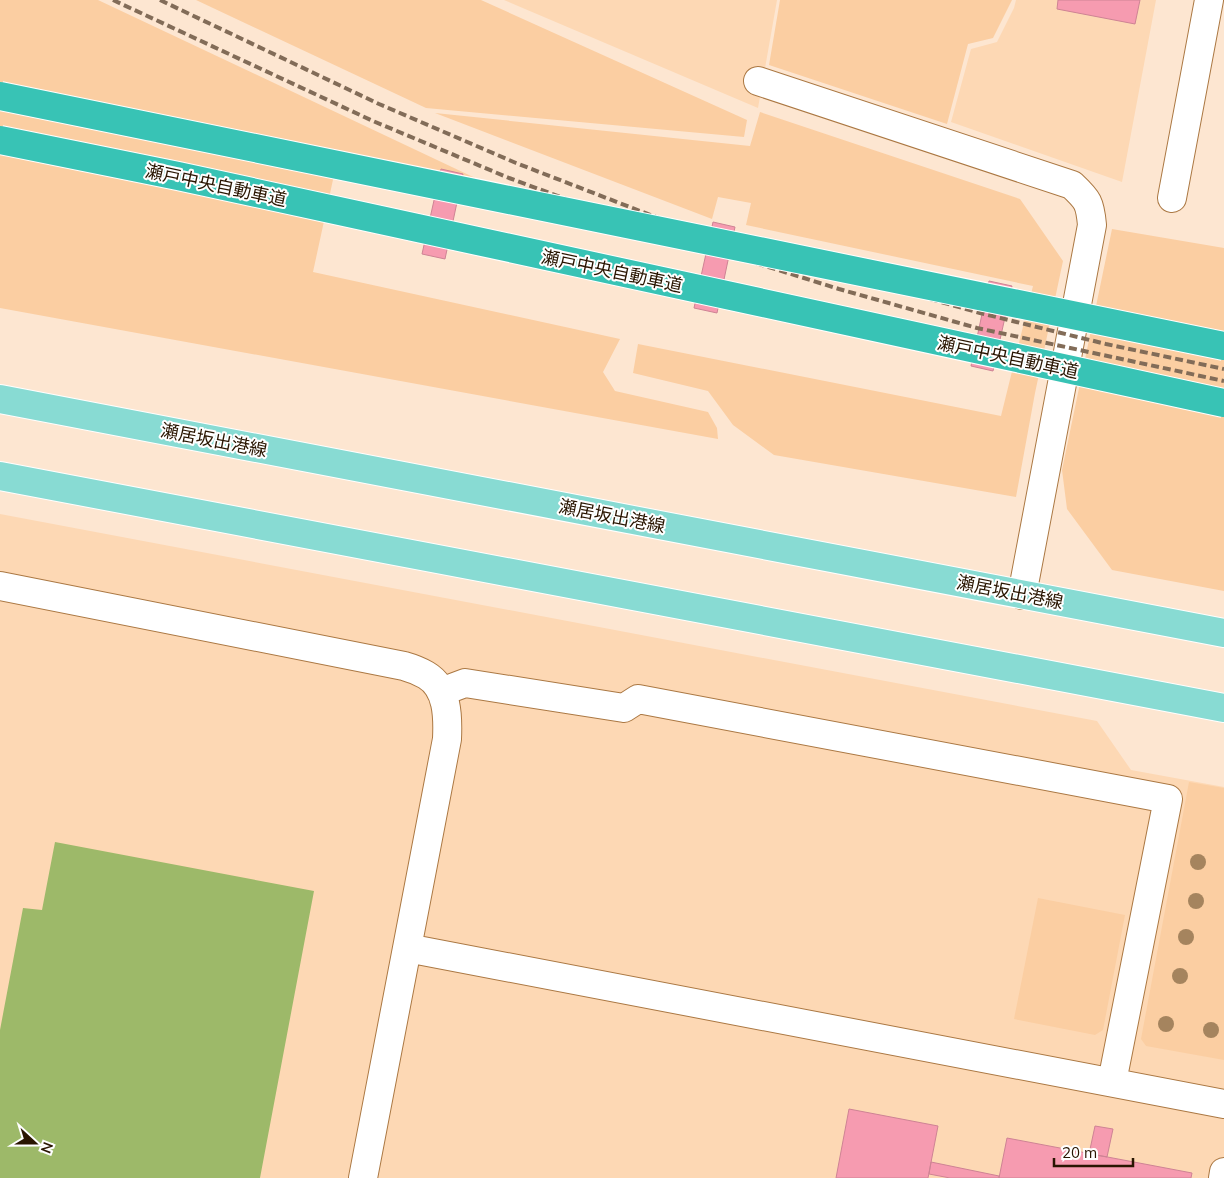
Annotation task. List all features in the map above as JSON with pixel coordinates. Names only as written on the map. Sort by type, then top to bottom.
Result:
[{"type":"highway","points":[[0,96],[1224,346]]},
{"type":"highway","name":"瀬戸中央自動車道","points":[[0,140],[178,176],[1224,403]]},
{"type":"main road","name":"瀬居坂出港線","points":[[0,399],[1224,633]]},
{"type":"main road","points":[[0,476],[1224,708]]},
{"type":"street","points":[[1172,198],[1209,0]]},
{"type":"street","points":[[758,80],[1072,185],[1084,195],[1090,206],[1092,225],[1022,595]]},
{"type":"street","points":[[0,586],[404,666],[427,675],[441,692],[445,700],[448,720],[447,739],[363,1178]]},
{"type":"street","points":[[441,692],[465,683],[624,708],[638,699],[1168,799],[1112,1082]]},
{"type":"street","points":[[407,948],[1224,1104]]},
{"type":"street","points":[[1223,1178],[1224,1172]]},
{"type":"shaded area","points":[[0,0],[98,0],[490,185],[339,152],[313,272],[620,339],[603,372],[615,391],[708,412],[717,428],[718,439],[0,308]]},
{"type":"shaded area","points":[[196,0],[481,0],[747,120],[744,137],[426,108]]},
{"type":"shaded area","points":[[504,0],[777,0],[758,108]]},
{"type":"shaded area","points":[[780,0],[1012,0],[993,38],[968,44],[947,124],[769,65]]},
{"type":"shaded area","points":[[1016,0],[1156,0],[1122,182],[951,122],[971,49],[997,42]]},
{"type":"shaded area","points":[[760,112],[1020,199],[1063,261],[1035,393],[1016,497],[774,455],[733,425],[708,391],[633,373],[638,344],[1001,416],[1033,286],[746,225],[751,203],[718,197],[712,219],[435,113],[750,146]]},
{"type":"shaded area","points":[[1112,229],[1224,248],[1224,591],[1112,570],[1067,509],[1062,470]]},
{"type":"shaded area","points":[[0,514],[1097,721],[1131,770],[1224,787],[1224,1178],[0,1178]]},
{"type":"shaded area","points":[[1189,782],[1224,788],[1224,1060],[1146,1046],[1141,1039]]},
{"type":"shaded area","points":[[55,842],[314,891],[260,1178],[0,1178],[0,1030],[23,908],[42,910]]},
{"type":"shaded area","points":[[1038,898],[1125,915],[1103,1030],[1095,1035],[1014,1019]]},
{"type":"building","points":[[1058,0],[1140,0],[1135,24],[1057,9]]},
{"type":"building","points":[[441,169],[463,174],[445,259],[422,254]]},
{"type":"building","points":[[713,222],[735,227],[717,313],[694,308]]},
{"type":"building","points":[[989,281],[1012,286],[993,371],[971,366]]},
{"type":"building","points":[[849,1109],[938,1126],[928,1178],[836,1178]]},
{"type":"building","points":[[1095,1126],[1113,1129],[1107,1157],[1089,1154]]},
{"type":"building","points":[[1007,1138],[1192,1173],[1191,1178],[999,1178]]},
{"type":"building","points":[[931,1162],[999,1176],[999,1178],[950,1178],[929,1174]]},
{"type":"railway","points":[[113,0],[373,121],[509,178],[653,231],[839,289],[977,328],[1224,381]]},
{"type":"railway","points":[[160,0],[379,104],[516,163],[653,216],[842,274],[980,313],[1106,344],[1224,369]]}]
